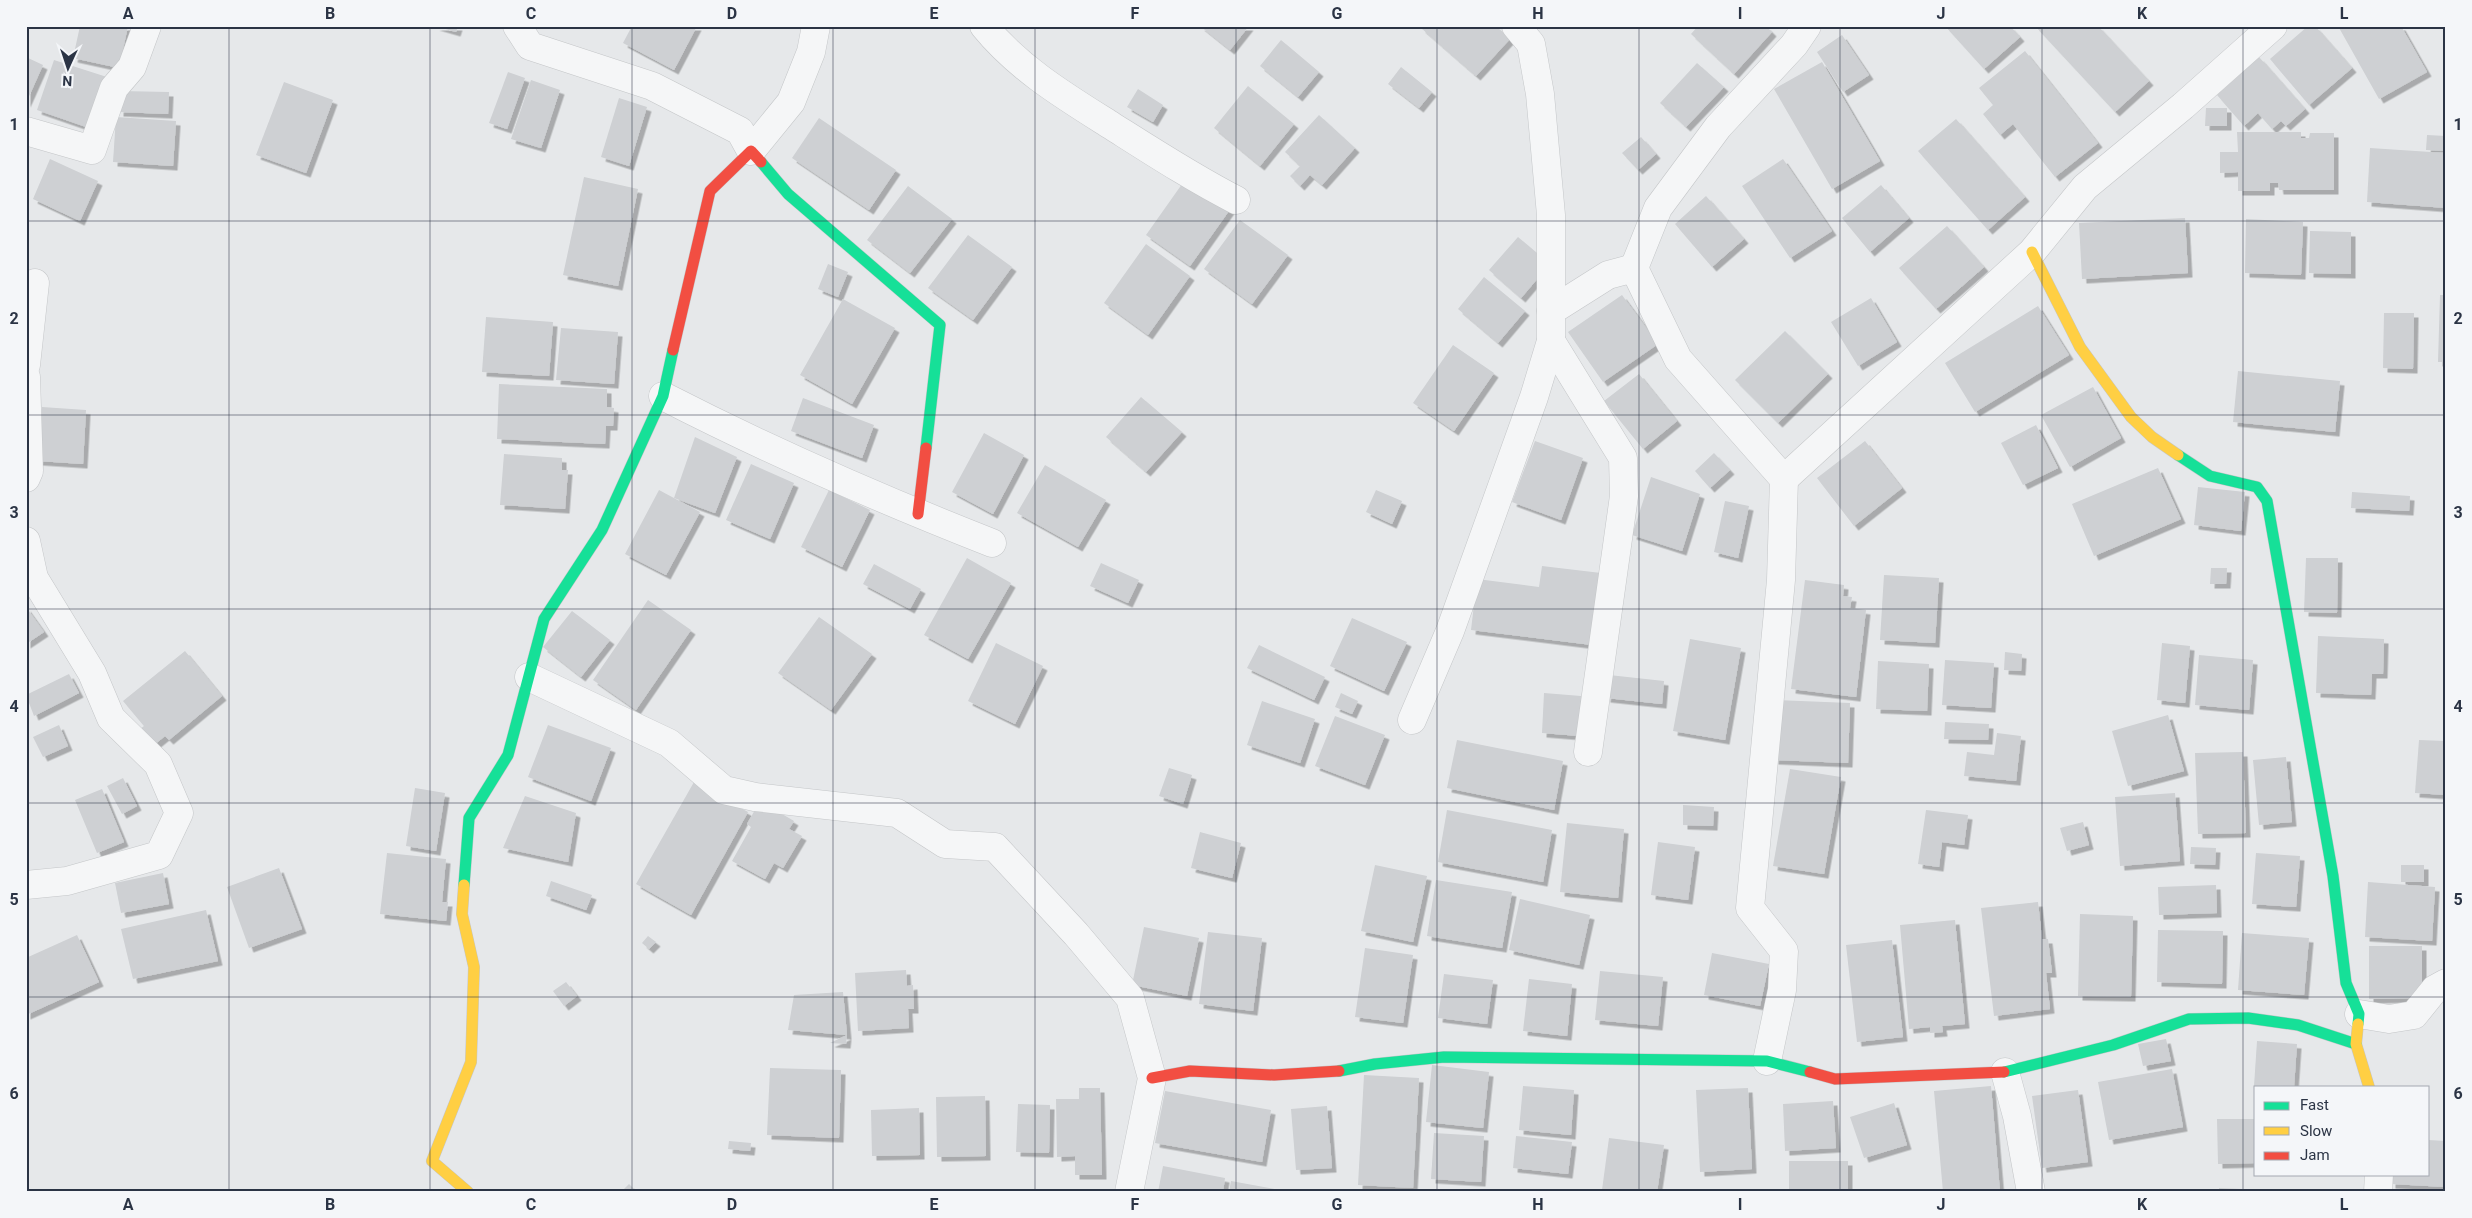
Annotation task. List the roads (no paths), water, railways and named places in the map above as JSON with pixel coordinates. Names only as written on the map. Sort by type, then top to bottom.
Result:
[{"type":"street","points":[[26,131],[92,150],[114,88],[132,67],[147,26]]},
{"type":"street","points":[[517,26],[530,46],[652,86],[740,131],[751,151],[788,194],[940,325],[918,514]]},
{"type":"street","points":[[468,1192],[432,1161],[471,1062],[474,967],[462,914],[469,818],[508,755],[544,619],[602,530],[663,396],[710,191],[751,151],[791,102],[812,52],[816,26]]},
{"type":"street","points":[[984,26],[1002,47],[1055,90],[1194,179],[1236,200]]},
{"type":"street","points":[[1412,720],[1453,623],[1534,397],[1551,340],[1551,215],[1540,94],[1531,44],[1516,26]]},
{"type":"street","points":[[1767,1061],[1782,990],[1784,951],[1750,908],[1781,580],[1784,479],[1678,359],[1634,268],[1658,208],[1718,127],[1794,45],[1807,26]]},
{"type":"street","points":[[1784,479],[2032,252],[2085,187],[2189,100],[2273,26]]},
{"type":"street","points":[[2032,252],[2080,347],[2131,418],[2152,437],[2210,476],[2257,487],[2267,501],[2331,866],[2346,983],[2360,1014],[2356,1044],[2369,1086]]},
{"type":"street","points":[[1551,312],[1608,275],[1634,268]]},
{"type":"street","points":[[26,287],[35,283],[26,364]]},
{"type":"street","points":[[1551,340],[1623,458],[1624,496],[1588,752]]},
{"type":"street","points":[[26,377],[29,462],[26,478]]},
{"type":"street","points":[[663,396],[752,441],[918,514],[992,543]]},
{"type":"street","points":[[26,541],[34,578],[92,673],[111,718],[158,764],[179,813],[159,855],[67,881],[26,885]]},
{"type":"street","points":[[528,677],[669,743],[724,790],[755,797],[897,813],[945,844],[995,847],[1076,934],[1130,998],[1152,1078],[1129,1192]]},
{"type":"street","points":[[2360,1014],[2389,1019],[2414,1015],[2435,989],[2446,983]]},
{"type":"street","points":[[1152,1078],[1190,1071],[1274,1075],[1330,1073],[1375,1064],[1444,1057],[1767,1061],[1835,1079],[2005,1072],[2113,1045],[2189,1019],[2248,1018],[2298,1025],[2356,1044]]},
{"type":"street","points":[[2005,1072],[2017,1116],[2031,1192]]},
{"type":"street","points":[[2378,1192],[2379,1176]]}]
